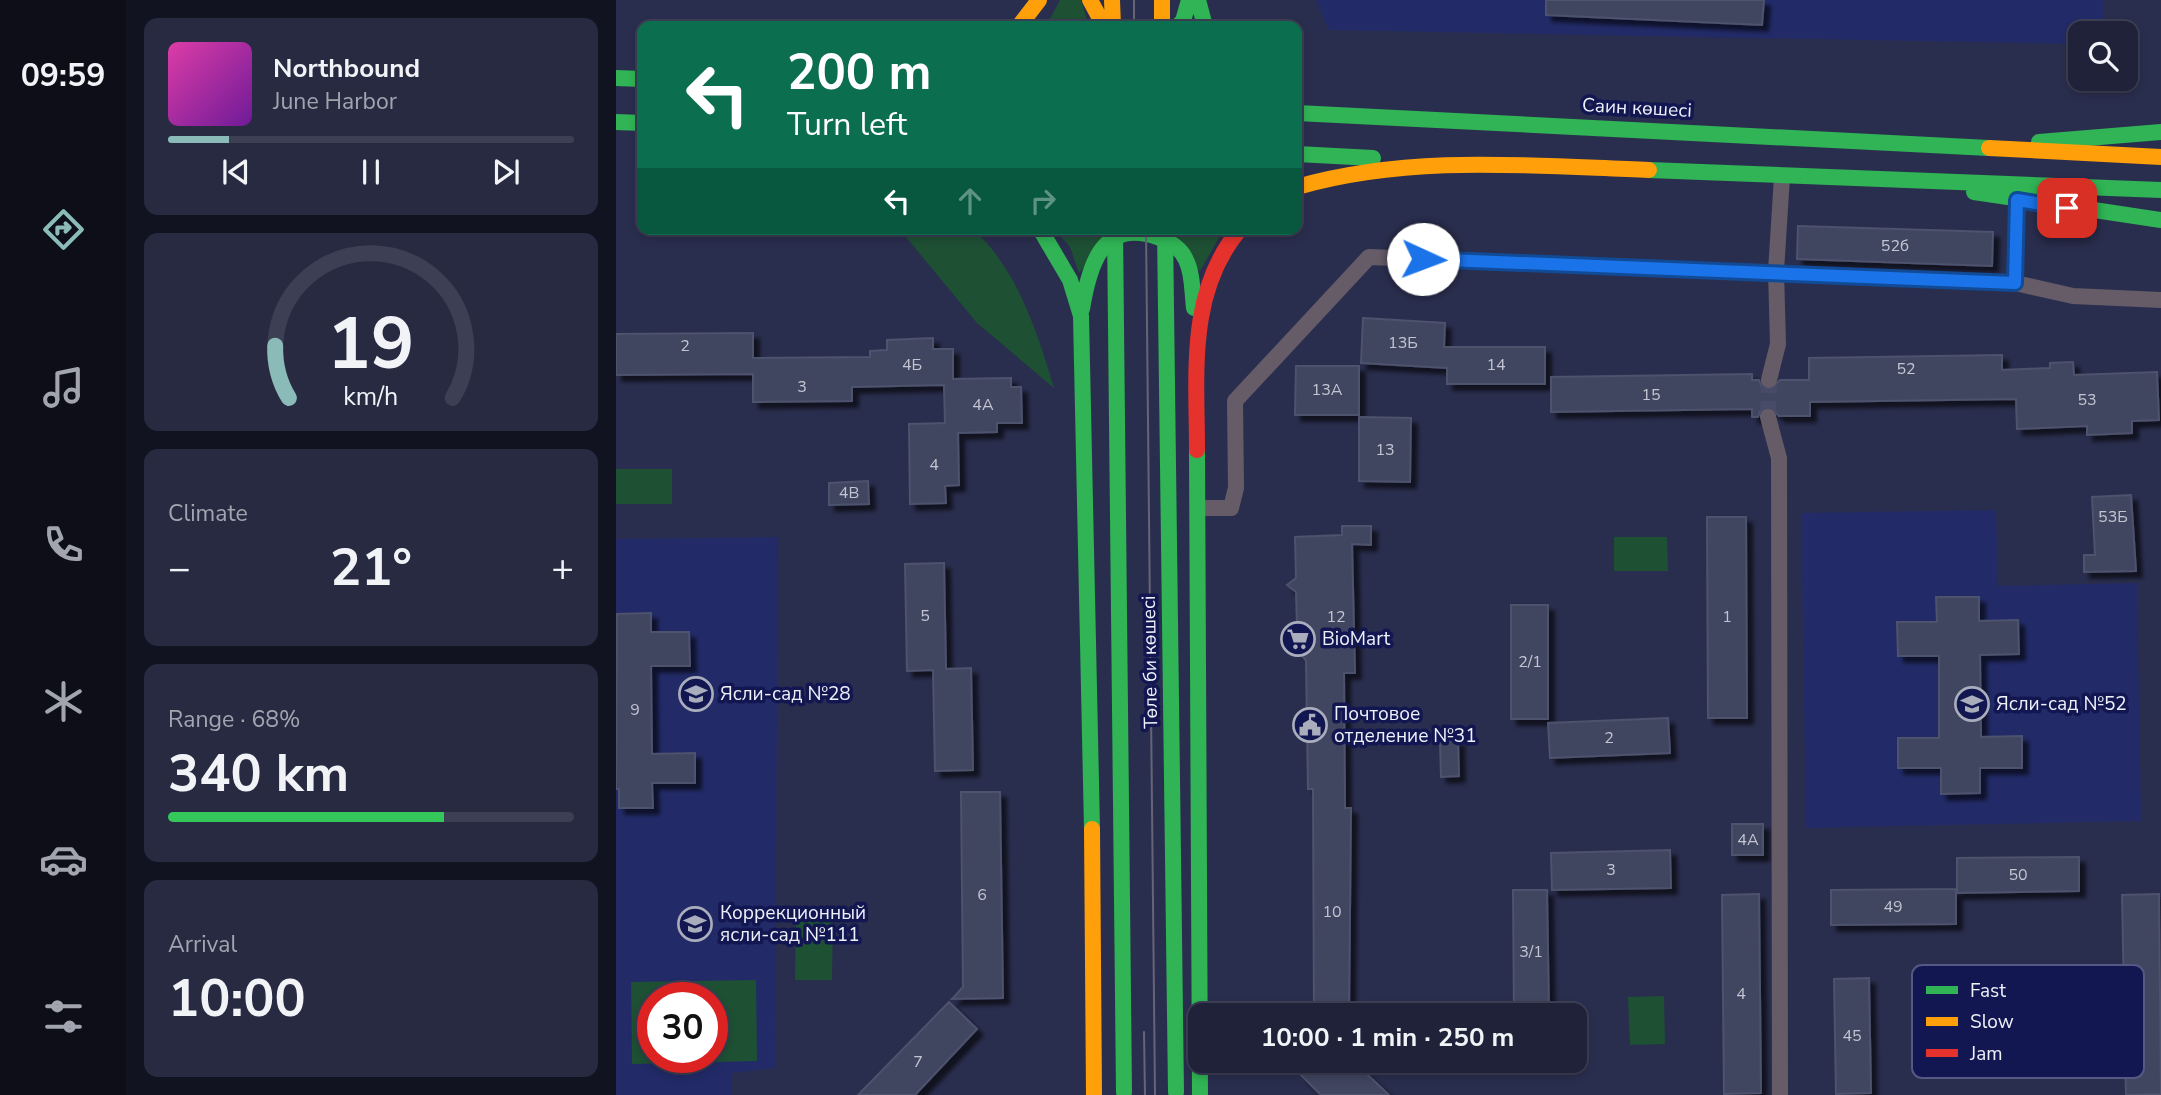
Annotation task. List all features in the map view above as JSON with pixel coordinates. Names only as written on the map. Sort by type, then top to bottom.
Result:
[{"type":"main road","points":[[1023,21],[1039,0]]},
{"type":"main road","points":[[1090,0],[1101,21]]},
{"type":"main road","points":[[1112,0],[1113,21]]},
{"type":"main road","points":[[1162,0],[1162,21]]},
{"type":"main road","points":[[1183,21],[1189,0]]},
{"type":"main road","points":[[1198,0],[1204,21]]},
{"type":"main road","points":[[616,78],[637,79]]},
{"type":"main road","points":[[1302,98],[1412,120]]},
{"type":"main road","name":"Саин көшесі","points":[[1302,113],[2161,157]]},
{"type":"main road","points":[[616,122],[637,123]]},
{"type":"main road","name":"Саин көшесі","points":[[1976,147],[2161,132]]},
{"type":"main road","points":[[1302,154],[1782,177],[2161,190]]},
{"type":"main road","points":[[1302,186],[1342,174],[1466,163]]},
{"type":"main road","points":[[1908,181],[2017,200],[2161,220]]},
{"type":"main road","points":[[1044,235],[1070,280],[1081,316]]},
{"type":"main road","name":"Төле би көшесі","points":[[1115,235],[1124,1094]]},
{"type":"main road","points":[[1094,1095],[1091,747],[1081,316],[1087,276],[1095,256],[1109,239],[1119,235]]},
{"type":"main road","points":[[1153,235],[1167,240],[1184,255],[1197,334],[1200,1095]]},
{"type":"main road","name":"Төле би көшесі","points":[[1165,235],[1176,1093]]},
{"type":"main road","points":[[1197,334],[1204,288],[1220,251],[1235,235]]},
{"type":"street","points":[[1769,380],[1778,344],[1776,271],[1782,177]]},
{"type":"street","points":[[2015,283],[2017,200]]},
{"type":"street","points":[[1198,508],[1231,508],[1236,488],[1235,401],[1369,257],[1776,271],[2015,283],[2073,296],[2161,300]]},
{"type":"street","points":[[1768,416],[1779,458],[1780,1095]]},
{"type":"shaded area","points":[[1316,0],[2103,0],[2103,21],[2068,21],[2068,44],[1329,30]]},
{"type":"shaded area","name":"Ясли-сад №52","points":[[1996,510],[1998,586],[2137,583],[2141,821],[1806,828],[1801,513]]},
{"type":"shaded area","name":"Ясли-сад №28","points":[[778,537],[775,1068],[731,1073],[731,1095],[616,1095],[616,539]]},
{"type":"green space","points":[[1060,0],[1081,0],[1087,21],[1046,21]]},
{"type":"green space","points":[[904,235],[979,235],[989,245],[1024,303],[1054,388],[977,323]]},
{"type":"green space","points":[[1059,235],[1112,235],[1079,273],[1070,247]]},
{"type":"green space","points":[[1161,235],[1221,235],[1200,271]]},
{"type":"green space","points":[[616,469],[672,469],[672,504],[616,504]]},
{"type":"green space","points":[[1614,537],[1667,537],[1668,571],[1614,571]]},
{"type":"green space","points":[[796,913],[833,913],[832,980],[795,980]]},
{"type":"green space","points":[[756,980],[757,1061],[728,1062],[728,982],[637,982],[637,1064],[632,1064],[631,982]]},
{"type":"green space","points":[[1664,996],[1665,1044],[1630,1045],[1628,997]]},
{"type":"building","points":[[1546,0],[1764,0],[1762,25],[1546,15]]},
{"type":"building","points":[[1798,226],[1993,232],[1992,266],[1797,259]]},
{"type":"building","points":[[1363,318],[1445,323],[1444,347],[1545,347],[1545,384],[1447,384],[1447,368],[1361,363]]},
{"type":"building","points":[[753,333],[753,358],[870,357],[870,351],[887,350],[887,340],[933,338],[933,349],[953,349],[953,379],[1011,378],[1011,387],[1021,387],[1022,423],[997,423],[997,432],[958,433],[959,485],[945,486],[946,503],[910,504],[909,424],[945,423],[944,385],[852,387],[852,401],[753,402],[753,374],[616,375],[616,334]]},
{"type":"building","points":[[2002,355],[2002,370],[2050,368],[2050,363],[2073,362],[2074,375],[2157,372],[2159,420],[2132,421],[2132,433],[2087,435],[2087,426],[2017,429],[2016,399],[1810,402],[1810,416],[1779,416],[1770,407],[1761,409],[1758,417],[1752,417],[1752,409],[1551,412],[1551,377],[1752,374],[1752,380],[1759,380],[1762,388],[1771,390],[1780,380],[1809,380],[1809,358]]},
{"type":"building","points":[[1296,366],[1359,366],[1359,415],[1295,415]]},
{"type":"building","points":[[1359,417],[1411,418],[1410,482],[1359,481]]},
{"type":"building","points":[[868,481],[869,504],[829,505],[829,483]]},
{"type":"building","points":[[2131,495],[2136,571],[2084,572],[2084,555],[2095,555],[2092,497]]},
{"type":"building","points":[[1707,517],[1746,517],[1747,718],[1708,718]]},
{"type":"building","points":[[1342,526],[1371,526],[1371,545],[1352,544],[1355,673],[1344,673],[1345,808],[1351,808],[1349,1003],[1314,1003],[1313,789],[1308,789],[1306,661],[1291,640],[1297,626],[1296,592],[1287,585],[1296,578],[1295,537],[1342,535]]},
{"type":"building","points":[[944,563],[946,669],[971,668],[973,770],[935,771],[933,670],[907,671],[905,564]]},
{"type":"building","points":[[1936,597],[1979,597],[1979,621],[2018,620],[2019,654],[1980,655],[1981,737],[2022,736],[2022,768],[1980,768],[1980,793],[1941,794],[1941,768],[1898,768],[1898,738],[1939,738],[1939,656],[1898,656],[1897,622],[1937,622]]},
{"type":"building","points":[[1511,605],[1548,605],[1548,719],[1511,719]]},
{"type":"building","points":[[651,613],[651,632],[689,632],[690,666],[651,666],[652,754],[695,753],[695,783],[652,783],[653,808],[619,808],[619,789],[616,789],[617,614]]},
{"type":"building","points":[[1668,718],[1670,753],[1550,758],[1548,723]]},
{"type":"building","points":[[1458,740],[1459,776],[1441,777],[1440,741]]},
{"type":"building","points":[[961,792],[1000,792],[1003,998],[952,999],[963,987]]},
{"type":"building","points":[[1732,824],[1763,824],[1763,855],[1732,855]]},
{"type":"building","points":[[1670,850],[1671,888],[1552,890],[1551,853]]},
{"type":"building","points":[[2079,857],[2079,891],[1957,893],[1957,858]]},
{"type":"building","points":[[1956,889],[1956,924],[1831,925],[1831,890]]},
{"type":"building","points":[[1513,890],[1547,890],[1549,1003],[1514,1003]]},
{"type":"building","points":[[1759,894],[1761,1093],[1724,1094],[1722,895]]},
{"type":"building","points":[[2159,894],[2161,1094],[2126,1095],[2126,1078],[2144,1078],[2144,965],[2123,965],[2122,895]]},
{"type":"building","points":[[1869,978],[1871,1093],[1836,1094],[1834,979]]},
{"type":"building","points":[[949,1002],[977,1029],[915,1095],[858,1095]]},
{"type":"building","points":[[1366,1073],[1389,1095],[1321,1095],[1301,1075]]},
{"type":"tunnel","points":[[1768,417],[1769,380]]},
{"type":"tram line","points":[[1134,0],[1134,21]]},
{"type":"tram line","points":[[1146,235],[1155,1095]]},
{"type":"tram line","points":[[1144,1032],[1145,1095]]},
{"type":"traffic: fast","points":[[1183,21],[1189,0]]},
{"type":"traffic: fast","points":[[1198,0],[1204,21]]},
{"type":"traffic: fast","points":[[616,78],[637,79]]},
{"type":"traffic: fast","points":[[1302,113],[1989,148]]},
{"type":"traffic: fast","points":[[616,122],[637,123]]},
{"type":"traffic: fast","points":[[2039,142],[2161,132]]},
{"type":"traffic: fast","points":[[1302,154],[1373,158]]},
{"type":"traffic: fast","points":[[1649,170],[2161,190]]},
{"type":"traffic: fast","points":[[1974,192],[2161,220]]},
{"type":"traffic: fast","points":[[1044,235],[1070,280],[1081,316],[1092,829]]},
{"type":"traffic: fast","points":[[1115,235],[1124,1092]]},
{"type":"traffic: fast","points":[[1082,309],[1094,262],[1111,240],[1121,235]]},
{"type":"traffic: fast","points":[[1148,235],[1166,241],[1181,252],[1190,271],[1194,308]]},
{"type":"traffic: fast","points":[[1165,235],[1176,1092]]},
{"type":"traffic: fast","points":[[1197,450],[1200,1095]]},
{"type":"traffic: slow","points":[[1023,21],[1039,0]]},
{"type":"traffic: slow","points":[[1090,0],[1101,21]]},
{"type":"traffic: slow","points":[[1112,0],[1113,21]]},
{"type":"traffic: slow","points":[[1162,0],[1162,21]]},
{"type":"traffic: slow","points":[[1989,148],[2161,157]]},
{"type":"traffic: slow","points":[[1302,186],[1384,170],[1428,166],[1516,165],[1649,170]]},
{"type":"traffic: slow","points":[[1092,829],[1094,1095]]},
{"type":"traffic: jam","points":[[1197,450],[1197,363],[1203,306],[1211,279],[1223,253],[1236,235]]},
{"type":"place","name":"BioMart","points":[[1298,639]]},
{"type":"place","name":"Ясли-сад №28","points":[[696,694]]},
{"type":"place","name":"Ясли-сад №52","points":[[1972,704]]},
{"type":"place","name":"Почтовое отделение №31","points":[[1310,725]]},
{"type":"place","name":"Коррекционный ясли-сад №111","points":[[695,924]]},
{"type":"route","points":[[1423,259],[1776,271],[2015,283],[2017,200],[2067,208]]}]
